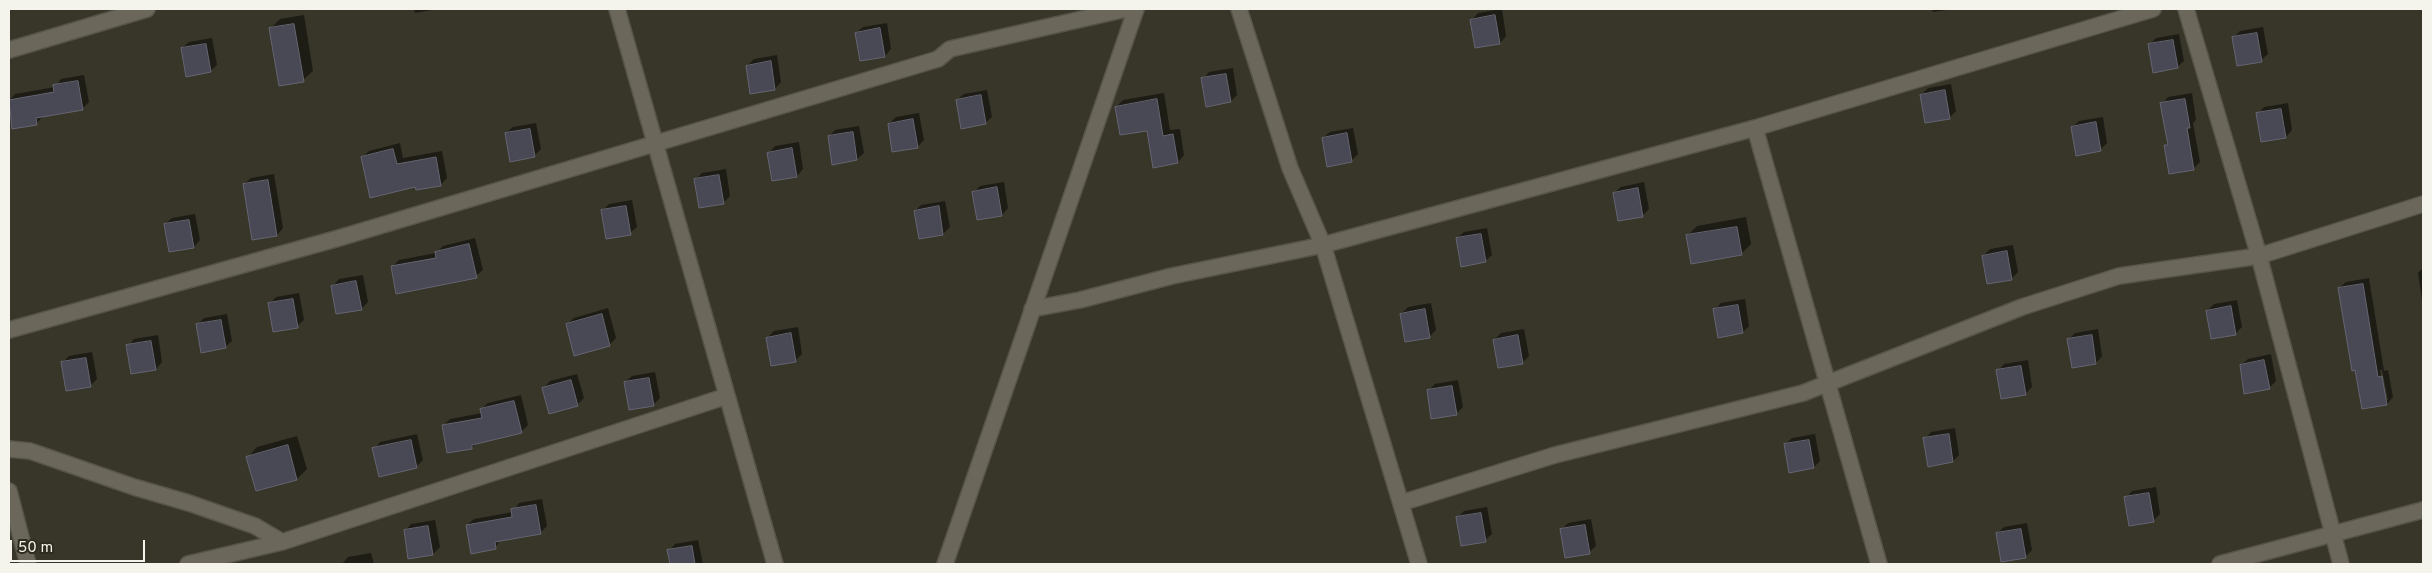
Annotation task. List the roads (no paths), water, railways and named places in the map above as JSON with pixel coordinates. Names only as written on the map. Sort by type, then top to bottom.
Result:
[{"type":"street","points":[[9,50],[147,9]]},
{"type":"street","points":[[617,9],[775,564]]},
{"type":"street","points":[[9,330],[349,235],[656,144],[938,59],[950,49],[1126,9]]},
{"type":"street","points":[[945,564],[1136,9]]},
{"type":"street","points":[[1239,9],[1290,168],[1323,244],[1419,564]]},
{"type":"street","points":[[1032,309],[1080,300],[1172,276],[1323,244],[1755,128],[2153,9]]},
{"type":"street","points":[[2186,9],[2259,256],[2341,564]]},
{"type":"street","points":[[1755,128],[1879,564]]},
{"type":"street","points":[[1401,503],[1555,455],[1803,393],[2022,307],[2119,276],[2259,256],[2423,204]]},
{"type":"street","points":[[188,564],[282,542],[727,396]]},
{"type":"street","points":[[9,449],[30,451],[134,487],[188,503],[255,526],[282,542]]},
{"type":"street","points":[[9,491],[28,564]]},
{"type":"street","points":[[2220,564],[2423,510]]}]
